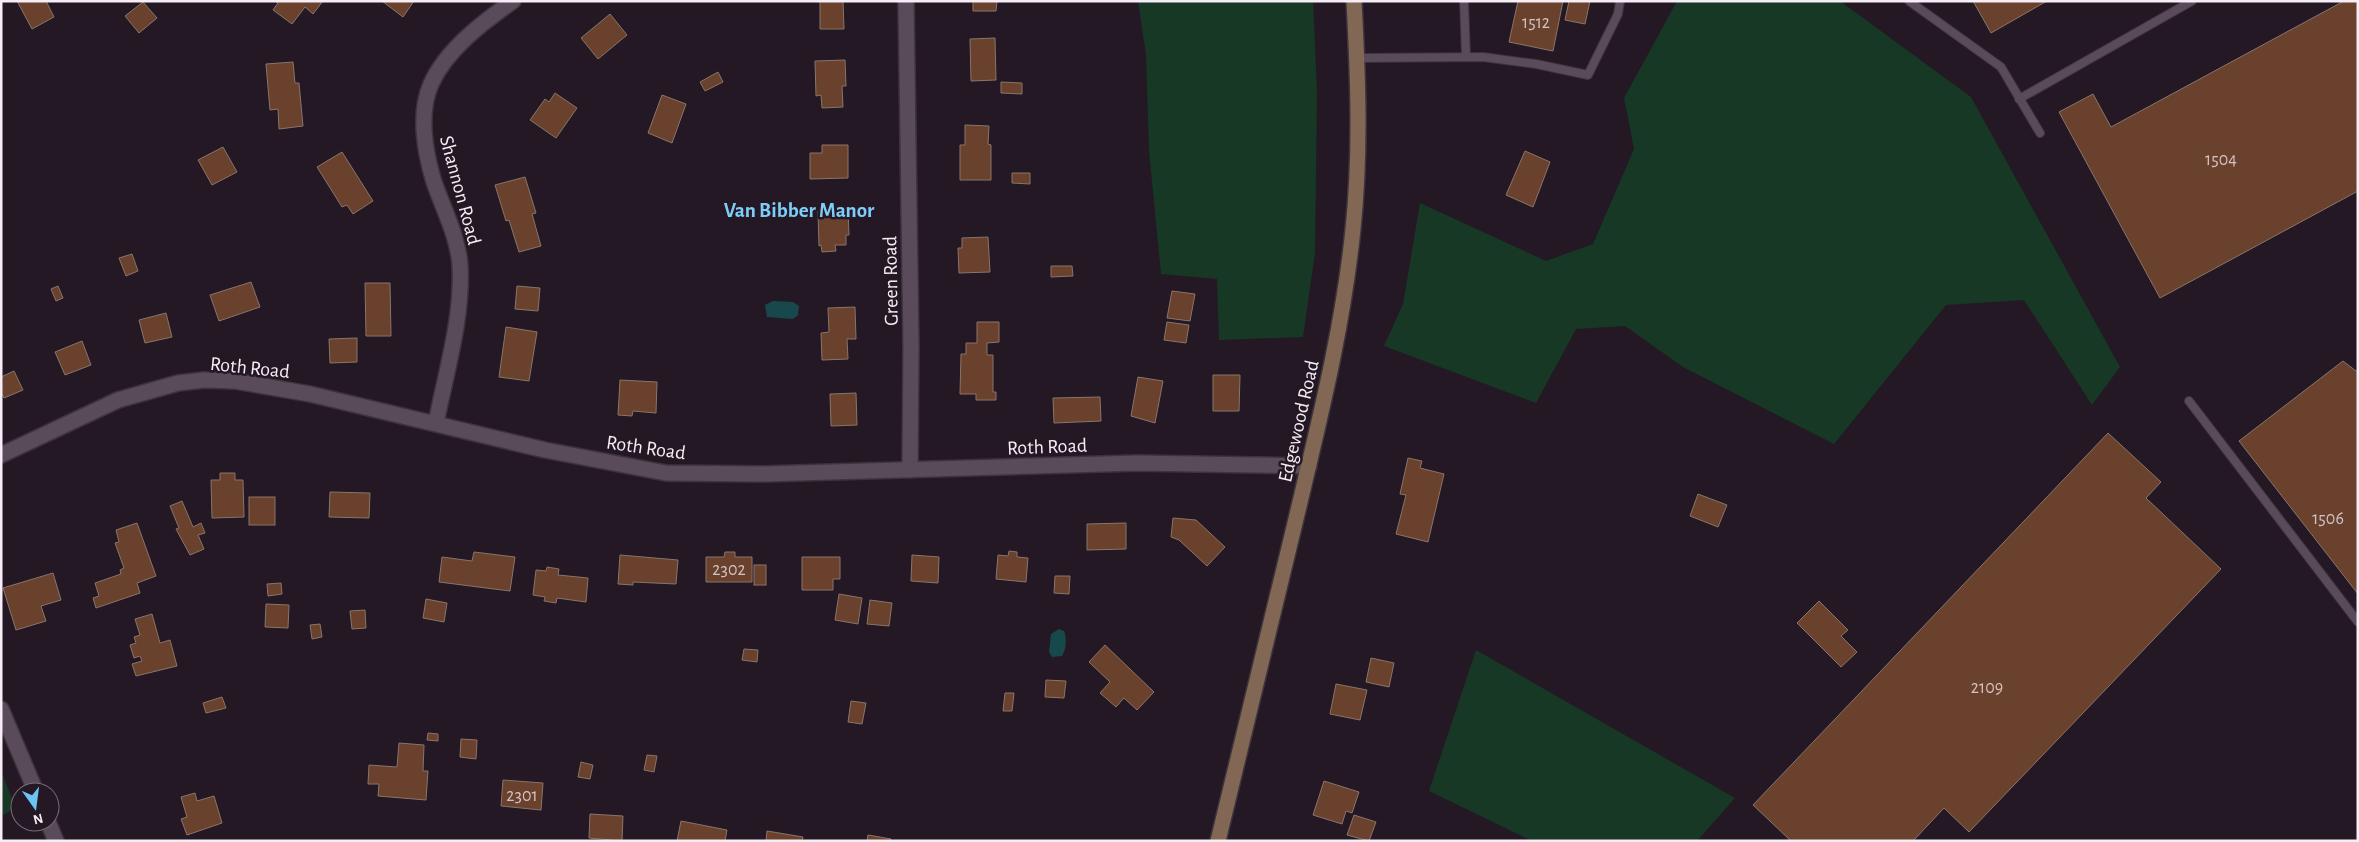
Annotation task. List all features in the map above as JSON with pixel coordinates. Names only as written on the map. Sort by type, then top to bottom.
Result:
[{"type":"street","name":"Shannon Road","points":[[436,423],[458,304],[460,264],[434,180],[425,141],[425,107],[430,86],[439,70],[482,25],[513,1]]},
{"type":"street","name":"Green Road","points":[[906,1],[911,346],[910,470]]},
{"type":"street","name":"Edgewood Road","points":[[1218,841],[1309,466],[1342,312],[1354,228],[1358,162],[1357,58],[1354,1]]},
{"type":"street","name":"Roth Road","points":[[1,455],[118,400],[178,384],[204,380],[235,381],[310,394],[545,450],[666,473],[704,475],[1137,463],[1309,466]]},
{"type":"street","points":[[1,709],[32,782]]},
{"type":"lane","points":[[1464,1],[1466,56]]},
{"type":"lane","points":[[1357,58],[1466,56],[1536,64],[1588,75],[1618,14],[1620,1]]},
{"type":"lane","points":[[1910,1],[2001,67],[2040,133]]},
{"type":"lane","points":[[2019,99],[2192,1]]},
{"type":"lane","points":[[2189,401],[2358,622]]},
{"type":"shaded area","points":[[1138,1],[1313,1],[1317,92],[1315,253],[1303,337],[1219,340],[1217,279],[1161,274],[1149,151],[1146,55]]},
{"type":"shaded area","points":[[1677,1],[1840,1],[1971,97],[2120,367],[2092,405],[2024,300],[1946,305],[1834,444],[1683,367],[1625,326],[1576,329],[1536,403],[1384,346],[1403,304],[1420,203],[1546,261],[1593,244],[1634,149],[1624,98]]},
{"type":"shaded area","points":[[773,301],[793,302],[799,306],[798,315],[793,319],[767,317],[765,305]]},
{"type":"shaded area","points":[[1059,629],[1064,631],[1065,634],[1064,651],[1062,656],[1052,657],[1049,652],[1051,634]]},
{"type":"shaded area","points":[[1476,650],[1735,798],[1697,841],[1532,841],[1429,791]]},
{"type":"shaded area","points":[[1,771],[10,793],[10,811],[1,816]]},
{"type":"building","points":[[17,1],[46,1],[54,17],[32,29]]},
{"type":"building","points":[[275,1],[323,1],[313,14],[305,7],[292,24],[273,10],[278,3]]},
{"type":"building","points":[[382,1],[414,1],[403,17]]},
{"type":"building","points":[[820,1],[843,1],[844,29],[820,29]]},
{"type":"building","points":[[973,1],[997,1],[996,11],[973,11]]},
{"type":"building","points":[[1518,1],[1563,1],[1553,51],[1509,42]]},
{"type":"building","points":[[1569,1],[1590,1],[1585,24],[1565,20]]},
{"type":"building","points":[[1973,1],[2047,1],[1991,33]]},
{"type":"building","points":[[2344,1],[2358,1],[2358,191],[2160,298],[2059,112],[2093,94],[2111,127]]},
{"type":"building","points":[[143,2],[157,18],[139,33],[125,16]]},
{"type":"building","points":[[610,14],[627,35],[598,59],[581,38]]},
{"type":"building","points":[[995,38],[996,80],[971,81],[970,39]]},
{"type":"building","points":[[845,60],[846,86],[842,86],[843,107],[822,108],[821,95],[816,96],[815,61]]},
{"type":"building","points":[[293,62],[295,83],[299,83],[303,126],[279,129],[278,109],[270,110],[266,64]]},
{"type":"building","points":[[718,72],[723,82],[705,91],[700,82]]},
{"type":"building","points":[[1001,82],[1022,83],[1022,94],[1001,93]]},
{"type":"building","points":[[555,93],[577,108],[556,138],[530,120],[545,99],[549,102]]},
{"type":"building","points":[[662,95],[686,104],[672,143],[648,133]]},
{"type":"building","points":[[965,125],[989,126],[988,144],[991,145],[991,180],[960,180],[960,145],[965,145]]},
{"type":"building","points":[[822,145],[848,145],[848,178],[810,179],[810,153],[822,153]]},
{"type":"building","points":[[223,147],[237,172],[212,185],[198,160]]},
{"type":"building","points":[[1525,151],[1550,162],[1533,207],[1506,195]]},
{"type":"building","points":[[342,152],[373,201],[353,214],[347,205],[342,207],[317,167]]},
{"type":"building","points":[[1012,173],[1030,173],[1030,184],[1012,183]]},
{"type":"building","points":[[525,177],[536,213],[532,214],[541,246],[519,252],[509,220],[506,221],[495,185]]},
{"type":"building","points":[[842,208],[848,208],[849,235],[846,235],[846,245],[835,245],[836,251],[822,252],[821,245],[819,246],[818,211],[842,210]]},
{"type":"building","points":[[988,237],[990,272],[959,273],[958,248],[962,248],[962,238]]},
{"type":"building","points":[[132,254],[138,271],[126,276],[119,258]]},
{"type":"building","points":[[1051,266],[1072,266],[1073,276],[1051,277]]},
{"type":"building","points":[[251,282],[260,307],[219,321],[210,295]]},
{"type":"building","points":[[365,283],[390,283],[391,336],[366,336]]},
{"type":"building","points":[[58,286],[63,298],[56,301],[51,289]]},
{"type":"building","points":[[517,286],[540,288],[538,311],[515,309]]},
{"type":"building","points":[[1172,291],[1195,294],[1190,321],[1167,318]]},
{"type":"building","points":[[855,307],[856,339],[847,339],[848,359],[822,360],[821,333],[829,332],[828,308]]},
{"type":"building","points":[[166,313],[172,337],[145,343],[139,320]]},
{"type":"building","points":[[977,322],[999,322],[999,342],[987,343],[987,355],[993,355],[993,392],[996,392],[996,400],[976,400],[976,394],[960,394],[961,354],[966,354],[966,343],[977,343]]},
{"type":"building","points":[[1167,322],[1189,325],[1186,343],[1164,340]]},
{"type":"building","points":[[506,327],[537,332],[529,381],[499,377]]},
{"type":"building","points":[[357,338],[357,362],[330,363],[329,339]]},
{"type":"building","points":[[82,341],[91,365],[65,375],[55,352]]},
{"type":"building","points":[[2343,361],[2356,371],[2358,370],[2358,594],[2239,441]]},
{"type":"building","points":[[14,371],[23,390],[4,398],[1,392],[1,377]]},
{"type":"building","points":[[1213,375],[1240,375],[1239,411],[1213,411]]},
{"type":"building","points":[[1138,377],[1163,381],[1155,423],[1131,416]]},
{"type":"building","points":[[620,380],[657,382],[656,413],[633,411],[632,416],[618,415]]},
{"type":"building","points":[[856,393],[857,425],[831,426],[830,394]]},
{"type":"building","points":[[1100,397],[1101,421],[1054,423],[1053,398]]},
{"type":"building","points":[[2108,433],[2161,482],[2146,498],[2221,569],[1969,832],[1944,808],[1913,841],[1791,841],[1753,805]]},
{"type":"building","points":[[1408,458],[1422,461],[1420,468],[1444,474],[1428,542],[1396,534],[1406,495],[1400,494]]},
{"type":"building","points":[[220,473],[235,473],[235,480],[243,480],[244,517],[212,518],[211,480],[220,480]]},
{"type":"building","points":[[330,492],[370,493],[369,518],[329,517]]},
{"type":"building","points":[[1698,494],[1727,505],[1718,527],[1690,516]]},
{"type":"building","points":[[249,497],[275,497],[275,525],[249,525]]},
{"type":"building","points":[[182,501],[193,527],[201,523],[205,533],[198,535],[204,549],[190,555],[176,529],[179,528],[170,506]]},
{"type":"building","points":[[1173,518],[1196,520],[1225,547],[1207,566],[1179,540],[1171,537]]},
{"type":"building","points":[[137,523],[156,576],[137,583],[140,593],[96,608],[93,598],[99,596],[95,583],[121,574],[120,570],[124,568],[115,543],[119,542],[116,530]]},
{"type":"building","points":[[1126,523],[1126,549],[1087,550],[1087,524]]},
{"type":"building","points":[[1009,551],[1017,552],[1017,557],[1028,558],[1026,582],[996,579],[998,555],[1008,556]]},
{"type":"building","points":[[474,552],[515,557],[510,591],[439,582],[442,557],[472,561]]},
{"type":"building","points":[[725,552],[735,552],[735,557],[752,557],[752,582],[706,582],[706,557],[724,557]]},
{"type":"building","points":[[620,555],[678,560],[676,584],[633,582],[633,585],[618,584]]},
{"type":"building","points":[[912,555],[939,557],[938,583],[911,581]]},
{"type":"building","points":[[802,557],[840,557],[840,579],[833,579],[833,590],[802,590]]},
{"type":"building","points":[[754,565],[766,565],[766,585],[754,585]]},
{"type":"building","points":[[547,567],[559,569],[558,575],[588,578],[586,602],[557,598],[556,603],[544,601],[545,597],[533,595],[536,570],[546,571]]},
{"type":"building","points":[[53,573],[61,600],[41,606],[46,621],[16,630],[3,588]]},
{"type":"building","points":[[1055,576],[1070,576],[1069,594],[1054,593]]},
{"type":"building","points":[[281,583],[282,594],[268,596],[267,584]]},
{"type":"building","points":[[839,594],[862,598],[858,624],[835,620]]},
{"type":"building","points":[[426,599],[447,603],[444,622],[423,618]]},
{"type":"building","points":[[870,600],[892,603],[889,626],[867,624]]},
{"type":"building","points":[[1819,601],[1848,630],[1841,636],[1857,652],[1841,667],[1797,623]]},
{"type":"building","points":[[266,604],[289,605],[288,628],[265,627]]},
{"type":"building","points":[[365,610],[366,628],[352,629],[350,611]]},
{"type":"building","points":[[152,614],[160,643],[170,640],[177,666],[136,676],[132,664],[142,661],[140,656],[134,658],[130,645],[136,643],[134,637],[140,635],[135,619]]},
{"type":"building","points":[[320,624],[322,637],[312,639],[310,625]]},
{"type":"building","points":[[1105,645],[1154,692],[1137,710],[1124,698],[1116,707],[1100,693],[1110,682],[1089,662]]},
{"type":"building","points":[[744,649],[758,650],[757,662],[742,660]]},
{"type":"building","points":[[1371,658],[1394,663],[1389,687],[1366,682]]},
{"type":"building","points":[[1046,680],[1066,681],[1064,698],[1045,697]]},
{"type":"building","points":[[1336,684],[1367,690],[1360,720],[1330,714]]},
{"type":"building","points":[[1005,693],[1014,693],[1012,711],[1003,711]]},
{"type":"building","points":[[222,697],[226,708],[206,713],[203,703]]},
{"type":"building","points":[[851,701],[866,703],[862,724],[848,722]]},
{"type":"building","points":[[428,733],[438,734],[438,741],[427,740]]},
{"type":"building","points":[[461,739],[477,740],[476,759],[460,757]]},
{"type":"building","points":[[399,743],[424,745],[423,771],[428,771],[426,800],[378,796],[379,784],[368,784],[369,765],[397,767]]},
{"type":"building","points":[[647,755],[657,756],[654,772],[644,770]]},
{"type":"building","points":[[581,762],[593,765],[590,779],[578,777]]},
{"type":"building","points":[[503,780],[543,783],[541,810],[501,806]]},
{"type":"building","points":[[1324,781],[1359,792],[1352,813],[1346,811],[1342,824],[1313,815]]},
{"type":"building","points":[[195,793],[197,801],[214,796],[222,823],[187,835],[181,819],[187,817],[181,797]]},
{"type":"building","points":[[590,814],[623,816],[622,841],[589,838]]},
{"type":"building","points":[[1354,815],[1376,822],[1369,841],[1347,835]]},
{"type":"building","points":[[681,821],[727,830],[725,841],[677,841]]},
{"type":"building","points":[[767,831],[803,837],[802,841],[766,841]]},
{"type":"building","points":[[868,835],[891,839],[891,841],[867,841]]},
{"type":"district","name":"Van Bibber Manor","points":[[799,210]]}]
